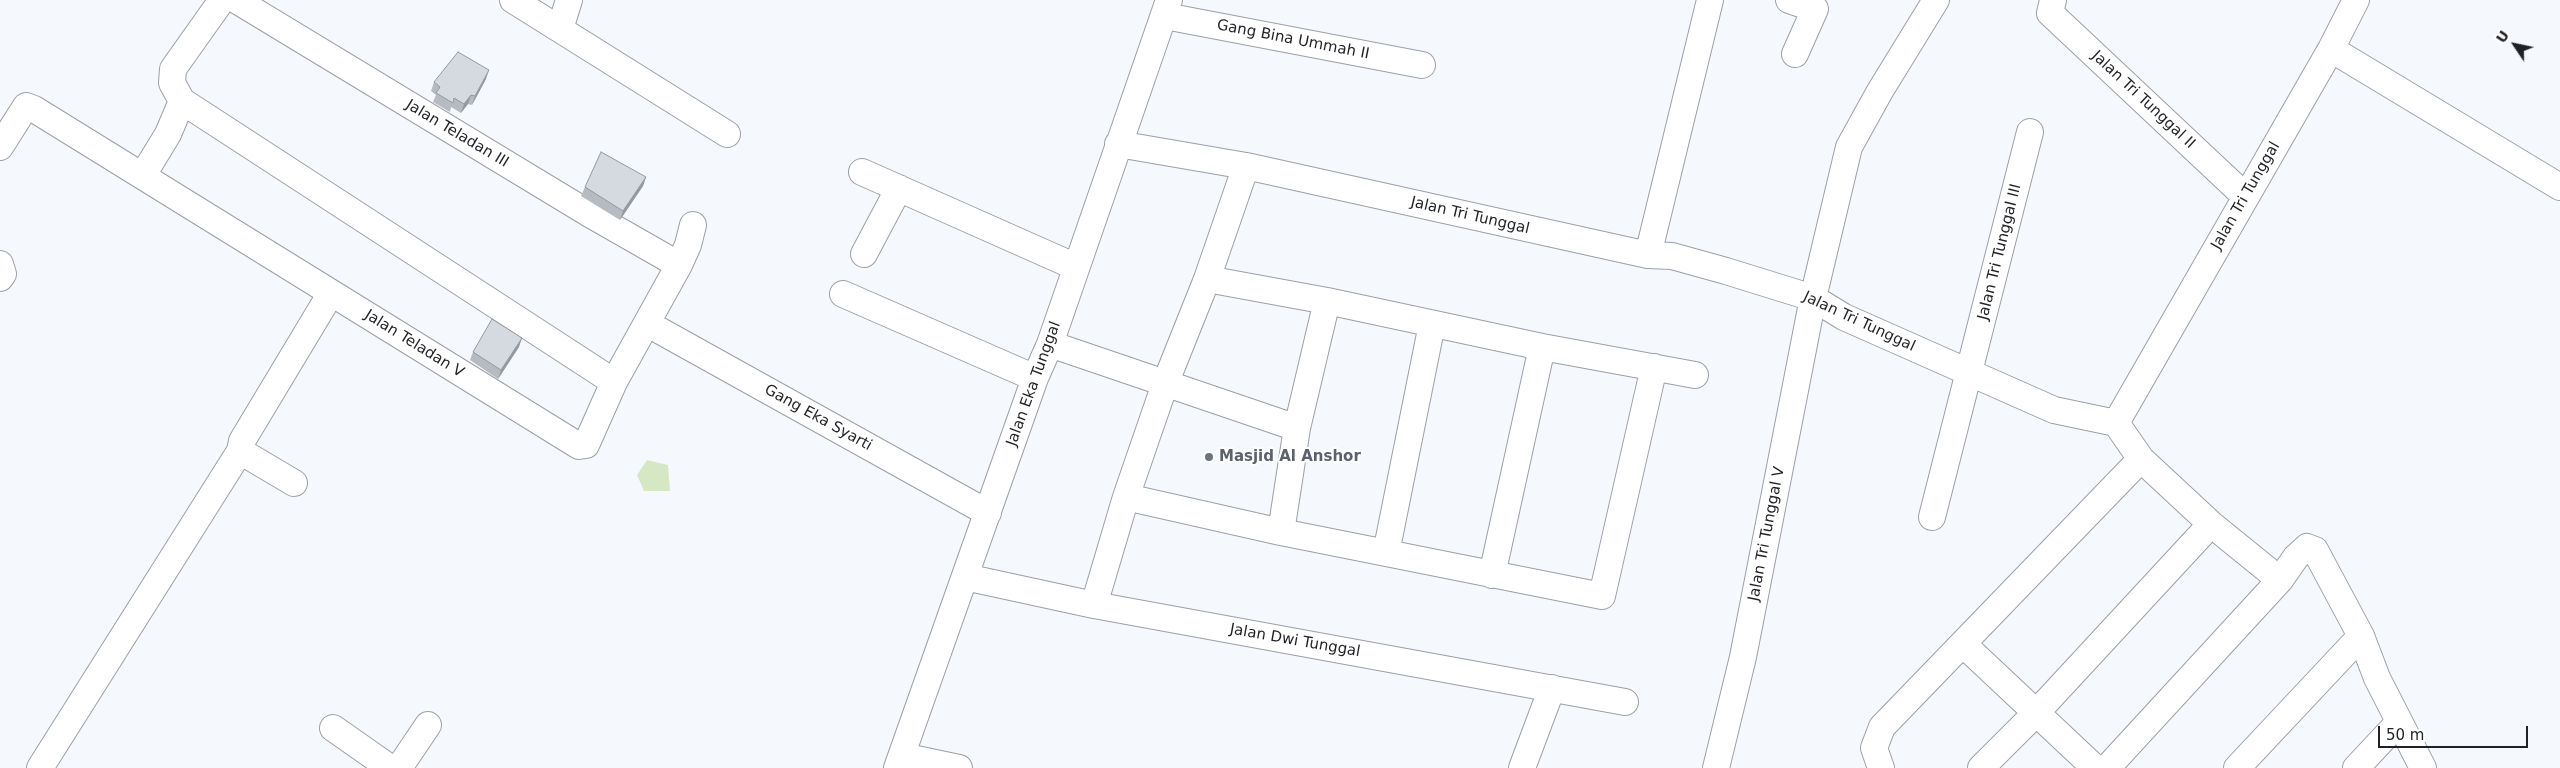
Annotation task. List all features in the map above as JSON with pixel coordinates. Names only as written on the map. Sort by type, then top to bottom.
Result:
[{"type":"street","points":[[222,0],[173,69],[172,82],[182,101],[614,382]]},
{"type":"street","name":"Jalan Teladan III","points":[[236,0],[580,208],[679,265]]},
{"type":"street","points":[[513,0],[727,134]]},
{"type":"street","points":[[560,29],[569,0]]},
{"type":"street","points":[[1648,255],[1710,0]]},
{"type":"street","points":[[1788,0],[1815,9],[1794,54]]},
{"type":"street","name":"Jalan Tri Tunggal V","points":[[1716,768],[1744,657],[1812,298],[1849,147],[1880,91],[1916,36],[1936,0]]},
{"type":"street","name":"Jalan Tri Tunggal II","points":[[2053,0],[2050,12],[2246,197]]},
{"type":"street","name":"Jalan Tri Tunggal","points":[[1118,144],[1246,166],[1648,255],[1672,256],[1812,298],[1844,317],[2054,410],[2116,424],[2331,49],[2356,0]]},
{"type":"street","name":"Gang Bina Ummah II","points":[[1167,8],[1422,65]]},
{"type":"street","name":"Jalan Eka Tunggal","points":[[899,762],[1035,378],[1050,344],[1118,144],[1167,8]]},
{"type":"street","points":[[2331,49],[2560,187]]},
{"type":"street","points":[[143,175],[168,134],[182,101]]},
{"type":"street","name":"Jalan Teladan V","points":[[0,147],[26,106],[34,109],[579,446],[586,445],[614,382],[648,324],[679,265],[688,245],[693,225]]},
{"type":"street","name":"Jalan Tri Tunggal III","points":[[1932,517],[2030,132]]},
{"type":"street","points":[[1094,605],[1126,497],[1165,384],[1207,279],[1246,166]]},
{"type":"street","points":[[862,172],[1076,267]]},
{"type":"street","points":[[864,254],[899,188]]},
{"type":"street","points":[[0,264],[3,274],[0,278]]},
{"type":"street","points":[[1207,279],[1327,301],[1542,347],[1695,375]]},
{"type":"street","points":[[40,768],[240,451],[242,441],[331,293]]},
{"type":"street","points":[[843,294],[1035,378]]},
{"type":"street","points":[[1281,532],[1297,428],[1327,301]]},
{"type":"street","name":"Gang Eka Syarti","points":[[648,324],[988,513]]},
{"type":"street","points":[[1386,553],[1432,324]]},
{"type":"street","points":[[1050,344],[1297,428]]},
{"type":"street","points":[[1492,575],[1542,347]]},
{"type":"street","points":[[1126,497],[1281,532],[1602,596],[1654,367]]},
{"type":"street","points":[[2116,424],[2142,459],[2211,524],[2280,580]]},
{"type":"street","points":[[240,451],[294,483]]},
{"type":"street","points":[[1881,768],[1874,748],[1882,727],[2142,459]]},
{"type":"street","points":[[1980,768],[2036,713],[2211,524]]},
{"type":"street","points":[[2107,768],[2280,580],[2296,557],[2306,547],[2311,548],[2360,636],[2377,678],[2423,768]]},
{"type":"street","name":"Jalan Dwi Tunggal","points":[[966,577],[1094,605],[1625,702]]},
{"type":"street","points":[[2237,768],[2360,636]]},
{"type":"street","points":[[1963,644],[2095,768]]},
{"type":"street","points":[[1522,768],[1552,688]]},
{"type":"street","points":[[2356,768],[2399,722]]},
{"type":"street","points":[[399,768],[428,725]]},
{"type":"street","points":[[333,728],[390,768]]},
{"type":"street","points":[[899,762],[959,768]]},
{"type":"green space","points":[[647,460],[668,465],[670,491],[644,491],[637,475]]},
{"type":"building","points":[[458,52],[489,70],[475,96],[471,95],[464,104],[454,98],[453,103],[436,93],[440,87],[434,82]]},
{"type":"building","points":[[601,152],[646,177],[623,211],[585,187]]},
{"type":"building","points":[[492,319],[522,338],[501,370],[473,352]]},
{"type":"place","name":"Masjid Al Anshor","points":[[1209,457]]}]
